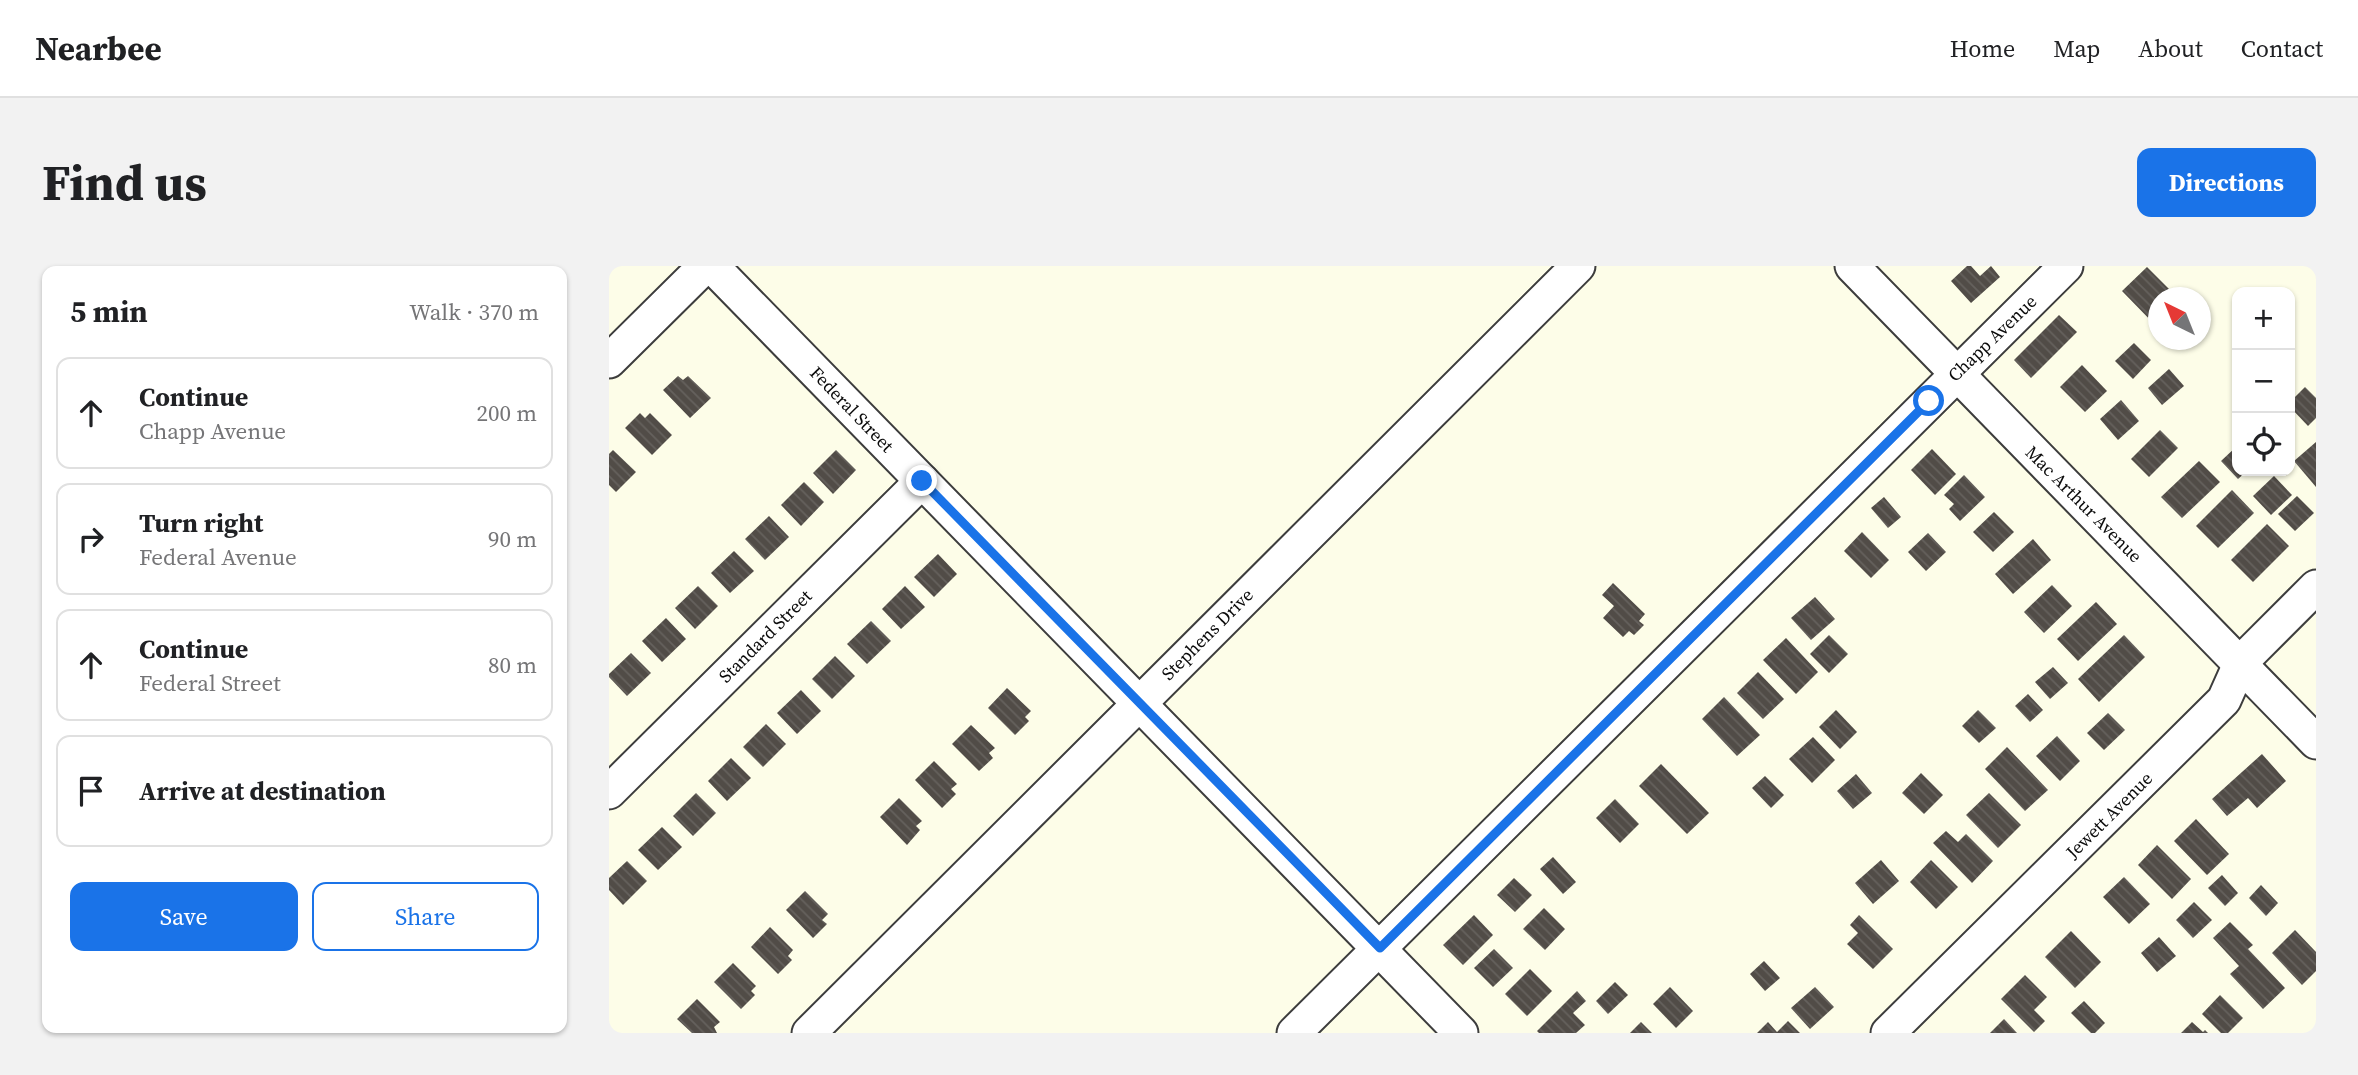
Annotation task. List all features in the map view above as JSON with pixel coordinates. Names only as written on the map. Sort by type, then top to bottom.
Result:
[{"type":"street","points":[[609,361],[705,266]]},
{"type":"street","name":"Federal Street","points":[[712,266],[1461,1033]]},
{"type":"street","name":"Stephens Drive","points":[[809,1033],[1578,266]]},
{"type":"street","name":"Mac Arthur Avenue","points":[[1852,266],[2241,662],[2316,742]]},
{"type":"street","name":"Chapp Avenue","points":[[1294,1033],[2066,266]]},
{"type":"street","name":"Standard Street","points":[[609,792],[922,481]]},
{"type":"street","name":"Jewett Avenue","points":[[1888,1033],[2224,700],[2241,662],[2316,587]]},
{"type":"building","points":[[1967,266],[1971,266],[1980,276],[1991,266],[2000,277],[1971,303],[1951,281]]},
{"type":"building","points":[[2147,267],[2167,287],[2148,287],[2148,318],[2122,291]]},
{"type":"building","points":[[2059,315],[2077,332],[2031,378],[2014,360]]},
{"type":"building","points":[[2134,343],[2151,360],[2133,379],[2115,361]]},
{"type":"building","points":[[2082,365],[2107,391],[2085,412],[2060,387]]},
{"type":"building","points":[[2169,369],[2184,386],[2162,405],[2148,388]]},
{"type":"building","points":[[678,376],[683,380],[688,376],[711,398],[690,418],[663,390]]},
{"type":"building","points":[[2305,387],[2316,398],[2316,418],[2308,426],[2295,412],[2295,397]]},
{"type":"building","points":[[2121,400],[2139,421],[2118,440],[2100,419]]},
{"type":"building","points":[[640,413],[645,418],[650,413],[672,435],[652,455],[625,428]]},
{"type":"building","points":[[2160,430],[2178,448],[2149,477],[2131,459]]},
{"type":"building","points":[[2316,442],[2316,487],[2295,462]]},
{"type":"building","points":[[1932,449],[1956,474],[1935,495],[1911,470]]},
{"type":"building","points":[[613,450],[636,472],[616,492],[609,485],[609,454]]},
{"type":"building","points":[[836,450],[856,470],[833,494],[813,473]]},
{"type":"building","points":[[2232,451],[2232,473],[2221,461]]},
{"type":"building","points":[[2199,461],[2220,482],[2182,518],[2161,497]]},
{"type":"building","points":[[1964,475],[1985,497],[1960,521],[1949,509],[1954,504],[1944,495]]},
{"type":"building","points":[[2274,476],[2292,495],[2271,515],[2253,496]]},
{"type":"building","points":[[804,482],[824,502],[801,526],[781,505]]},
{"type":"building","points":[[2232,490],[2254,513],[2218,548],[2196,526]]},
{"type":"building","points":[[2297,496],[2314,513],[2295,531],[2278,514]]},
{"type":"building","points":[[1884,497],[1901,517],[1888,528],[1871,508]]},
{"type":"building","points":[[1994,512],[2014,532],[1993,552],[1973,532]]},
{"type":"building","points":[[769,516],[789,537],[765,560],[745,539]]},
{"type":"building","points":[[2267,524],[2289,546],[2253,582],[2231,560]]},
{"type":"building","points":[[1862,532],[1889,560],[1871,578],[1844,551]]},
{"type":"building","points":[[1928,533],[1946,552],[1926,571],[1908,552]]},
{"type":"building","points":[[2033,539],[2051,560],[2013,594],[1995,574]]},
{"type":"building","points":[[734,551],[754,571],[730,593],[711,573]]},
{"type":"building","points":[[938,554],[957,574],[934,597],[914,577]]},
{"type":"building","points":[[1613,583],[1645,614],[1639,621],[1644,625],[1634,635],[1629,631],[1623,637],[1603,618],[1614,606],[1602,595]]},
{"type":"building","points":[[2052,585],[2072,606],[2044,633],[2024,612]]},
{"type":"building","points":[[698,586],[718,606],[695,629],[675,608]]},
{"type":"building","points":[[905,586],[925,607],[901,629],[882,609]]},
{"type":"building","points":[[1815,597],[1835,619],[1811,640],[1791,618]]},
{"type":"building","points":[[2096,602],[2117,624],[2078,661],[2057,639]]},
{"type":"building","points":[[666,618],[686,639],[662,662],[642,641]]},
{"type":"building","points":[[871,621],[891,641],[867,664],[847,644]]},
{"type":"building","points":[[1829,635],[1848,654],[1829,673],[1810,654]]},
{"type":"building","points":[[2124,635],[2145,657],[2099,702],[2078,679]]},
{"type":"building","points":[[1786,638],[1818,672],[1796,694],[1763,660]]},
{"type":"building","points":[[631,653],[651,673],[627,696],[609,674]]},
{"type":"building","points":[[835,656],[855,676],[832,699],[812,679]]},
{"type":"building","points":[[2053,667],[2068,683],[2050,699],[2035,682]]},
{"type":"building","points":[[1758,672],[1784,699],[1763,719],[1737,693]]},
{"type":"building","points":[[1007,688],[1031,711],[1025,717],[1029,721],[1015,735],[988,708]]},
{"type":"building","points":[[801,690],[821,711],[797,734],[777,713]]},
{"type":"building","points":[[2028,694],[2043,710],[2030,722],[2015,706]]},
{"type":"building","points":[[1724,697],[1760,735],[1737,756],[1702,719]]},
{"type":"building","points":[[1836,710],[1857,732],[1840,749],[1819,727]]},
{"type":"building","points":[[1978,710],[1996,728],[1979,743],[1962,726]]},
{"type":"building","points":[[2108,713],[2125,730],[2104,750],[2087,733]]},
{"type":"building","points":[[766,724],[786,744],[763,767],[743,747]]},
{"type":"building","points":[[971,725],[995,748],[989,753],[993,758],[979,771],[952,744]]},
{"type":"building","points":[[2057,736],[2080,761],[2060,781],[2036,756]]},
{"type":"building","points":[[1813,737],[1835,760],[1812,783],[1789,759]]},
{"type":"building","points":[[2007,747],[2048,790],[2025,811],[1985,769]]},
{"type":"building","points":[[2262,754],[2286,781],[2257,808],[2248,798],[2227,816],[2212,799]]},
{"type":"building","points":[[731,758],[751,778],[727,801],[708,781]]},
{"type":"building","points":[[934,761],[957,784],[951,789],[956,794],[942,808],[915,780]]},
{"type":"building","points":[[1661,764],[1709,813],[1687,834],[1639,786]]},
{"type":"building","points":[[1921,773],[1943,795],[1924,814],[1902,793]]},
{"type":"building","points":[[1856,774],[1872,793],[1853,809],[1837,791]]},
{"type":"building","points":[[1765,776],[1784,795],[1771,808],[1752,788]]},
{"type":"building","points":[[696,793],[716,813],[693,836],[673,816]]},
{"type":"building","points":[[1989,793],[2021,825],[1998,848],[1966,815]]},
{"type":"building","points":[[899,798],[922,821],[916,826],[920,830],[907,845],[880,817]]},
{"type":"building","points":[[1615,799],[1639,824],[1620,843],[1596,818]]},
{"type":"building","points":[[2196,819],[2229,854],[2207,875],[2174,841]]},
{"type":"building","points":[[662,827],[682,847],[658,870],[638,850]]},
{"type":"building","points":[[1946,831],[1958,842],[1966,834],[1993,861],[1972,883],[1933,843]]},
{"type":"building","points":[[2157,845],[2191,879],[2172,899],[2138,865]]},
{"type":"building","points":[[1553,857],[1576,882],[1563,894],[1540,869]]},
{"type":"building","points":[[1881,860],[1899,881],[1873,904],[1855,883]]},
{"type":"building","points":[[1931,860],[1958,887],[1936,909],[1910,882]]},
{"type":"building","points":[[627,861],[647,881],[623,905],[609,890],[609,878]]},
{"type":"building","points":[[2222,875],[2238,893],[2225,906],[2208,888]]},
{"type":"building","points":[[2124,877],[2150,904],[2129,924],[2103,897]]},
{"type":"building","points":[[1514,878],[1532,895],[1515,912],[1497,895]]},
{"type":"building","points":[[2261,885],[2278,903],[2266,916],[2249,898]]},
{"type":"building","points":[[805,891],[828,914],[822,920],[827,924],[813,938],[786,910]]},
{"type":"building","points":[[2194,902],[2212,920],[2193,938],[2176,920]]},
{"type":"building","points":[[1544,908],[1565,929],[1545,950],[1523,929]]},
{"type":"building","points":[[1474,915],[1493,935],[1463,965],[1443,945]]},
{"type":"building","points":[[1859,915],[1893,949],[1873,969],[1847,944],[1858,933],[1850,925]]},
{"type":"building","points":[[2230,922],[2253,945],[2248,949],[2285,988],[2263,1009],[2230,974],[2239,966],[2213,938]]},
{"type":"building","points":[[770,927],[793,950],[788,956],[792,960],[778,974],[751,947]]},
{"type":"building","points":[[2295,930],[2316,952],[2316,971],[2302,985],[2272,953]]},
{"type":"building","points":[[2071,931],[2101,962],[2075,988],[2045,957]]},
{"type":"building","points":[[2159,937],[2176,956],[2157,972],[2141,953]]},
{"type":"building","points":[[1494,949],[1513,968],[1493,987],[1474,968]]},
{"type":"building","points":[[1764,961],[1780,978],[1765,991],[1750,974]]},
{"type":"building","points":[[733,963],[756,986],[751,991],[755,995],[741,1009],[714,982]]},
{"type":"building","points":[[1530,969],[1552,991],[1527,1016],[1505,994]]},
{"type":"building","points":[[2025,975],[2047,997],[2034,1010],[2045,1021],[2034,1032],[2001,999]]},
{"type":"building","points":[[1615,982],[1628,995],[1608,1014],[1596,1001]]},
{"type":"building","points":[[1670,987],[1693,1011],[1676,1028],[1653,1004]]},
{"type":"building","points":[[1815,987],[1834,1007],[1810,1029],[1791,1008]]},
{"type":"building","points":[[1577,991],[1586,1001],[1573,1013],[1585,1025],[1576,1033],[1539,1033],[1537,1031]]},
{"type":"building","points":[[2220,995],[2243,1018],[2228,1033],[2221,1033],[2202,1014]]},
{"type":"building","points":[[697,999],[720,1022],[714,1027],[717,1033],[692,1033],[677,1019]]},
{"type":"building","points":[[2084,1001],[2105,1023],[2095,1033],[2091,1033],[2071,1013]]},
{"type":"building","points":[[2004,1019],[2017,1033],[1990,1033]]},
{"type":"building","points":[[1788,1021],[1800,1033],[1757,1033],[1768,1022],[1777,1032]]},
{"type":"building","points":[[1641,1022],[1652,1033],[1630,1033]]},
{"type":"building","points":[[2192,1022],[2203,1032],[2205,1030],[2208,1033],[2181,1033]]},
{"type":"route","points":[[922,481],[1380,948],[1929,401]]}]
